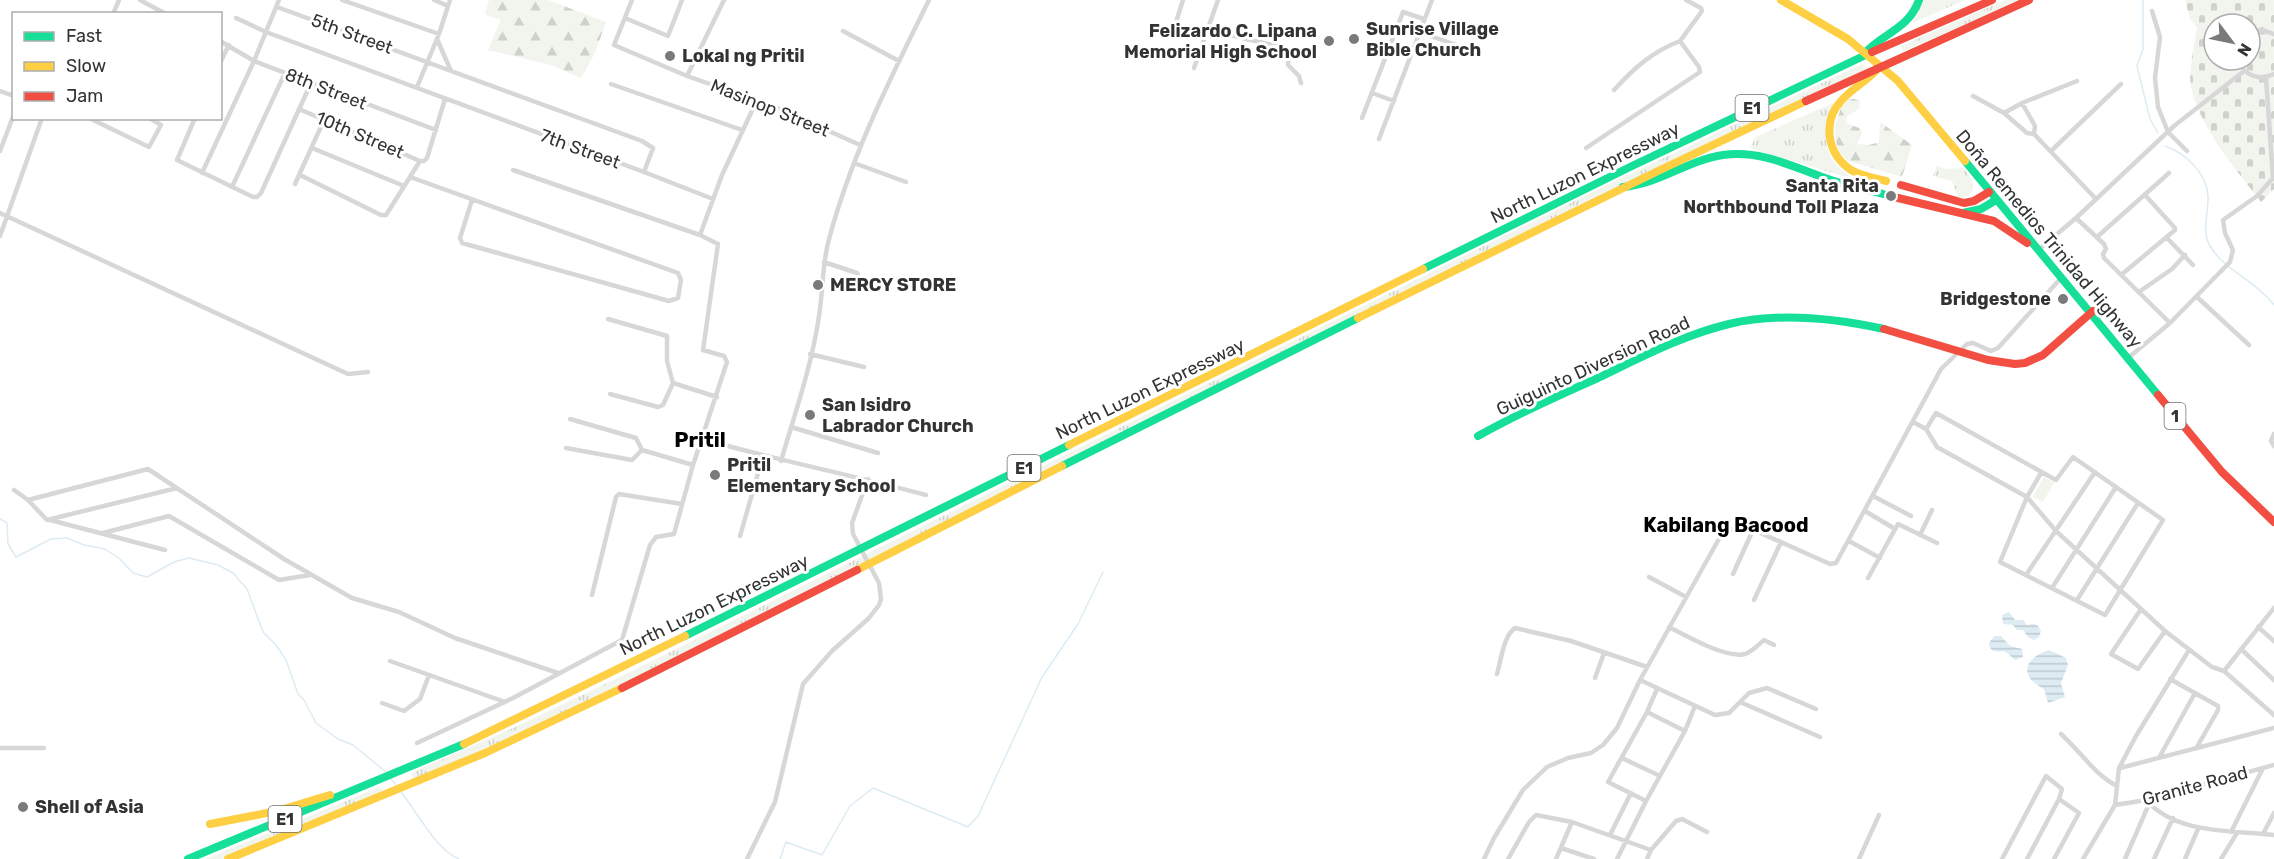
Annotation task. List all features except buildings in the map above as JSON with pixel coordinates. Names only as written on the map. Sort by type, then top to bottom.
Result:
[{"type":"main road","name":"Doña Remedios Trinidad Highway","points":[[1781,0],[1848,39],[1898,81],[2222,472],[2274,522]]},
{"type":"main road","points":[[1789,0],[1796,8]]},
{"type":"main road","points":[[1862,56],[1870,46],[1900,29],[1913,15],[1919,0]]},
{"type":"main road","name":"North Luzon Expressway","points":[[188,859],[500,728],[1621,171],[1862,56],[1992,0]]},
{"type":"main road","name":"North Luzon Expressway","points":[[228,859],[244,857],[485,753],[589,704],[1620,188],[2029,0]]},
{"type":"main road","points":[[1879,67],[1870,80],[1849,94],[1838,105],[1831,118],[1829,132],[1833,152],[1845,166],[1858,174],[1886,181]]},
{"type":"main road","points":[[1620,188],[1636,187],[1700,161],[1722,155],[1749,153],[1774,157],[1831,180],[1883,194]]},
{"type":"main road","points":[[1901,185],[1964,203],[1974,201],[1989,192]]},
{"type":"main road","points":[[1898,198],[1998,223],[2036,249]]},
{"type":"main road","points":[[1961,213],[1981,209],[1996,200]]},
{"type":"main road","name":"Guiguinto Diversion Road","points":[[1478,436],[1666,346],[1708,330],[1748,321],[1796,318],[1827,320],[1905,334],[2010,363],[2025,363],[2039,357],[2093,311]]},
{"type":"main road","points":[[210,824],[277,811],[378,780]]},
{"type":"street","points":[[140,0],[162,12]]},
{"type":"street","points":[[202,173],[254,61],[279,0]]},
{"type":"street","points":[[342,0],[438,36],[452,71]]},
{"type":"street","points":[[417,87],[449,3],[434,0]]},
{"type":"street","points":[[632,0],[625,18],[668,36],[682,0]]},
{"type":"street","points":[[687,76],[724,0]]},
{"type":"street","points":[[781,461],[819,317],[828,243],[860,145],[929,0]]},
{"type":"street","points":[[1177,19],[1182,0]]},
{"type":"street","points":[[1194,68],[1218,0]]},
{"type":"street","points":[[1379,139],[1432,0]]},
{"type":"street","points":[[1614,90],[1641,62],[1660,49],[1680,41],[1702,11],[1695,2],[1686,0]]},
{"type":"street","name":"5th Street","points":[[277,7],[428,62]]},
{"type":"street","points":[[1362,118],[1403,12],[1424,19]]},
{"type":"street","points":[[2152,12],[2160,37],[2155,78],[2158,107],[2168,132],[2187,151]]},
{"type":"street","name":"7th Street","points":[[236,18],[266,32],[644,172],[653,148],[642,141],[428,62]]},
{"type":"street","name":"Masinop Street","points":[[625,18],[614,45],[687,76],[757,100],[860,145]]},
{"type":"street","points":[[1208,30],[1302,52]]},
{"type":"street","points":[[843,31],[899,61]]},
{"type":"street","points":[[1419,32],[1462,47]]},
{"type":"street","points":[[1586,148],[1700,72],[1699,67],[1680,41]]},
{"type":"street","name":"8th Street","points":[[222,42],[254,61],[436,130]]},
{"type":"street","points":[[222,59],[229,45]]},
{"type":"street","points":[[1289,49],[1288,65],[1299,76],[1301,83]]},
{"type":"street","points":[[2036,249],[2076,218],[2195,108],[2243,72]]},
{"type":"street","points":[[2246,72],[2258,78],[2266,78],[2274,74]]},
{"type":"street","points":[[232,187],[285,73]]},
{"type":"street","points":[[2128,358],[2170,323],[2230,262],[2233,250],[2225,233],[2223,220],[2257,196],[2273,177],[2266,78]]},
{"type":"street","points":[[2004,113],[2022,103],[2077,81]]},
{"type":"street","points":[[193,120],[177,160],[252,197],[257,197],[261,193],[310,83]]},
{"type":"street","points":[[611,84],[742,130]]},
{"type":"street","points":[[2051,151],[2121,84]]},
{"type":"street","points":[[1372,93],[1394,101]]},
{"type":"street","points":[[1973,96],[2004,113],[2027,133],[2034,134],[2096,199]]},
{"type":"street","points":[[300,175],[381,215],[386,215],[420,161],[427,158],[445,99]]},
{"type":"street","points":[[700,235],[742,130],[757,100]]},
{"type":"street","points":[[2022,103],[2035,126],[2034,134]]},
{"type":"street","name":"10th Street","points":[[299,109],[420,161]]},
{"type":"street","points":[[0,151],[12,119]]},
{"type":"street","points":[[0,236],[41,120]]},
{"type":"street","points":[[100,121],[149,147],[161,125],[152,120]]},
{"type":"street","points":[[296,184],[324,120]]},
{"type":"street","points":[[312,148],[404,186]]},
{"type":"street","points":[[854,163],[906,182]]},
{"type":"street","points":[[417,743],[505,702],[622,640],[650,545],[657,537],[674,534],[693,465],[727,362],[723,356],[703,350],[719,246],[716,242],[513,170]]},
{"type":"street","points":[[644,172],[713,199]]},
{"type":"street","points":[[2097,237],[2169,173]]},
{"type":"street","points":[[410,177],[678,273],[681,280],[678,298],[669,301],[462,243],[460,238],[472,200]]},
{"type":"street","points":[[2121,275],[2175,230],[2145,195]]},
{"type":"street","points":[[0,213],[348,374],[368,372]]},
{"type":"street","points":[[2076,218],[2106,246],[2104,258],[2170,323]]},
{"type":"street","points":[[2167,238],[2193,265]]},
{"type":"street","points":[[2139,292],[2172,269],[2185,255]]},
{"type":"street","points":[[824,262],[857,273],[861,281],[888,284]]},
{"type":"street","points":[[1484,859],[1523,790],[1547,767],[1568,758],[1591,753],[1603,745],[1623,719],[1640,680],[1720,537],[1732,529],[1742,527],[1830,564],[1836,563],[1941,369],[1967,344],[1973,343],[1991,351],[1998,348],[2061,278]]},
{"type":"street","points":[[2197,297],[2249,345]]},
{"type":"street","points":[[608,319],[667,336],[667,361],[673,383],[663,405],[658,407],[610,394]]},
{"type":"street","points":[[810,354],[864,367]]},
{"type":"street","points":[[673,383],[717,397]]},
{"type":"street","points":[[1926,429],[1936,413],[2056,480],[2073,457],[2163,520],[2104,615],[2000,562],[2027,497],[2041,473]]},
{"type":"street","points":[[570,419],[636,438],[642,450],[693,465]]},
{"type":"street","points":[[1912,422],[1926,429],[1937,447],[2027,497],[2056,531],[2140,609],[2212,667],[2224,671],[2274,715]]},
{"type":"street","points":[[791,427],[878,453]]},
{"type":"street","points":[[2274,434],[2271,441],[2274,446]]},
{"type":"street","points":[[702,439],[781,461],[868,479],[926,495]]},
{"type":"street","points":[[566,448],[632,460],[642,450]]},
{"type":"street","points":[[740,536],[763,456]]},
{"type":"street","points":[[28,500],[148,469],[310,575],[352,598],[399,612],[455,638],[558,673]]},
{"type":"street","points":[[2026,575],[2095,472]]},
{"type":"street","points":[[747,859],[775,802],[803,684],[832,651],[869,618],[879,605],[881,598],[879,583],[853,534],[852,523],[868,479]]},
{"type":"street","points":[[2052,588],[2116,487]]},
{"type":"street","points":[[47,520],[177,488]]},
{"type":"street","points":[[14,490],[28,500],[47,520],[165,550]]},
{"type":"street","points":[[592,595],[616,497],[619,494],[682,504]]},
{"type":"street","points":[[1873,496],[1911,516]]},
{"type":"street","points":[[2077,600],[2138,503]]},
{"type":"street","points":[[1920,534],[1932,510]]},
{"type":"street","points":[[1865,511],[1895,529]]},
{"type":"street","points":[[103,533],[169,516],[279,580],[310,575]]},
{"type":"street","points":[[1868,578],[1898,524],[1937,543]]},
{"type":"street","points":[[1733,574],[1753,530]]},
{"type":"street","points":[[1849,541],[1880,558]]},
{"type":"street","points":[[1754,600],[1781,542]]},
{"type":"street","points":[[1649,578],[1686,597]]},
{"type":"street","points":[[2224,671],[2274,608]]},
{"type":"street","points":[[2140,609],[2110,654],[2138,669],[2165,631]]},
{"type":"street","points":[[1669,627],[1738,655],[1746,653],[1764,640],[1774,645]]},
{"type":"street","points":[[2258,627],[2274,641]]},
{"type":"street","points":[[1497,674],[1507,639],[1515,628],[1539,632],[1647,667]]},
{"type":"street","points":[[2241,649],[2274,680]]},
{"type":"street","points":[[2083,859],[2115,805],[2119,768],[2189,650]]},
{"type":"street","points":[[1595,678],[1604,653]]},
{"type":"street","points":[[390,661],[505,702]]},
{"type":"street","points":[[382,703],[404,711],[420,699],[429,675]]},
{"type":"street","points":[[2170,679],[2215,704],[2218,710],[2197,747]]},
{"type":"street","points":[[1640,680],[1715,715],[1730,713],[1749,693],[1767,688],[1816,709]]},
{"type":"street","points":[[1646,801],[1608,782],[1647,712],[1657,689]]},
{"type":"street","points":[[2160,756],[2195,693]]},
{"type":"street","points":[[1740,702],[1820,738]]},
{"type":"street","points":[[1617,859],[1646,801],[1685,732],[1695,706]]},
{"type":"street","points":[[1647,712],[1685,732]]},
{"type":"street","points":[[2119,768],[2274,728]]},
{"type":"street","points":[[2061,734],[2099,775],[2117,786]]},
{"type":"street","points":[[0,748],[44,748]]},
{"type":"street","points":[[1622,758],[1660,776]]},
{"type":"street","name":"Granite Road","points":[[2115,805],[2148,802],[2274,765]]},
{"type":"street","points":[[2221,859],[2263,768]]},
{"type":"street","points":[[2002,859],[2046,776],[2062,789],[2060,799],[2027,859]]},
{"type":"street","points":[[1610,835],[1631,793]]},
{"type":"street","points":[[2054,859],[2079,813],[2060,799]]},
{"type":"street","points":[[2125,859],[2148,802],[2173,818],[2198,829],[2274,835]]},
{"type":"street","points":[[2263,834],[2274,813]]},
{"type":"street","points":[[1508,859],[1529,822],[1536,815],[1572,822],[1651,850]]},
{"type":"street","points":[[1859,859],[1879,815]]},
{"type":"street","points":[[2154,859],[2173,818]]},
{"type":"street","points":[[1648,859],[1651,850],[1676,821],[1682,819],[1707,832]]},
{"type":"street","points":[[1556,859],[1572,822]]},
{"type":"street","points":[[2185,859],[2198,829]]},
{"type":"street","points":[[1561,848],[1590,858]]},
{"type":"green space","points":[[489,0],[548,0],[606,22],[595,53],[581,78],[551,65],[488,50],[501,20],[485,14]]},
{"type":"green space","points":[[1921,0],[1965,0],[1912,23]]},
{"type":"green space","points":[[2005,0],[2022,0],[1903,51],[1901,46]]},
{"type":"green space","points":[[2185,0],[2274,0],[2274,189],[2261,202],[2220,148],[2202,118],[2196,102],[2190,75],[2197,27],[2190,19]]},
{"type":"green space","points":[[1862,64],[1867,69],[525,731],[414,779],[411,773],[522,724],[628,673],[1588,194]]},
{"type":"green space","points":[[1848,99],[1860,101],[1859,109],[1847,116],[1846,123],[1859,128],[1862,133],[1857,144],[1869,145],[1879,142],[1880,122],[1912,145],[1902,177],[1848,161],[1838,151],[1834,129],[1841,108]]},
{"type":"green space","points":[[1833,103],[1828,119],[1826,142],[1835,164],[1853,179],[1750,148],[1756,137]]},
{"type":"green space","points":[[1937,166],[1945,169],[1963,168],[1973,184],[1969,195],[1964,198],[1958,197],[1952,181],[1933,176]]},
{"type":"green space","points":[[2044,477],[2054,483],[2043,502],[2033,497]]},
{"type":"green space","points":[[380,787],[383,792],[222,859],[205,859]]},
{"type":"shaded area","points":[[2009,612],[2015,620],[2023,620],[2027,625],[2038,626],[2041,631],[2039,637],[2034,640],[2028,637],[2023,630],[2017,630],[2013,625],[2003,624],[2002,615]]},
{"type":"shaded area","points":[[1994,636],[2001,636],[2010,646],[2022,649],[2023,657],[2015,660],[2006,652],[1991,649],[1989,643]]},
{"type":"shaded area","points":[[2049,650],[2066,658],[2068,665],[2061,683],[2065,697],[2048,703],[2044,689],[2030,679],[2027,668],[2034,658]]},
{"type":"waterway","points":[[2143,0],[2143,49],[2137,66],[2150,119],[2158,133]]},
{"type":"waterway","points":[[2165,146],[2187,159],[2204,179],[2208,196],[2206,234],[2216,255],[2274,305]]},
{"type":"waterway","points":[[0,519],[7,523],[8,544],[16,557],[51,539],[67,538],[84,545],[105,549],[120,559],[133,573],[147,577],[174,562],[189,558],[218,565],[233,573],[247,589],[263,632],[286,660],[298,694],[304,700],[316,723],[338,739],[353,745],[386,772]]},
{"type":"waterway","points":[[780,859],[786,842],[822,855],[850,806],[873,788],[968,827],[978,816],[1042,677],[1078,624],[1103,572]]},
{"type":"waterway","points":[[390,778],[397,786]]},
{"type":"waterway","points":[[401,792],[435,840],[451,855],[459,859]]},
{"type":"traffic: fast","points":[[1864,54],[1909,18],[1919,0]]},
{"type":"traffic: fast","points":[[1423,269],[1872,52]]},
{"type":"traffic: fast","points":[[1623,187],[1649,181],[1710,158],[1737,154],[1776,160],[1847,185],[1883,194]]},
{"type":"traffic: fast","points":[[1965,161],[2158,395]]},
{"type":"traffic: fast","points":[[1963,213],[1981,209],[1996,200]]},
{"type":"traffic: fast","points":[[1478,436],[1507,420],[1662,348],[1695,334],[1729,324],[1787,317],[1826,319],[1884,329]]},
{"type":"traffic: fast","points":[[1062,466],[1358,318]]},
{"type":"traffic: fast","points":[[685,636],[1069,445]]},
{"type":"traffic: fast","points":[[188,859],[464,744]]},
{"type":"traffic: slow","points":[[1781,0],[1848,39],[1898,81],[1965,161]]},
{"type":"traffic: slow","points":[[1879,67],[1845,96],[1835,109],[1829,128],[1832,147],[1843,163],[1851,170],[1886,181]]},
{"type":"traffic: slow","points":[[1358,318],[1806,101]]},
{"type":"traffic: slow","points":[[1069,445],[1423,269]]},
{"type":"traffic: slow","points":[[857,570],[1062,466]]},
{"type":"traffic: slow","points":[[464,744],[685,636]]},
{"type":"traffic: slow","points":[[228,859],[485,753],[622,688]]},
{"type":"traffic: slow","points":[[210,824],[277,811],[330,795]]},
{"type":"traffic: jam","points":[[1872,52],[1992,0]]},
{"type":"traffic: jam","points":[[1806,101],[2029,0]]},
{"type":"traffic: jam","points":[[1901,185],[1964,203],[1974,201],[1989,192]]},
{"type":"traffic: jam","points":[[1898,198],[1994,221],[2027,243]]},
{"type":"traffic: jam","points":[[1884,329],[1988,360],[2015,364],[2025,363],[2043,355],[2093,311]]},
{"type":"traffic: jam","points":[[2158,395],[2222,472],[2274,522]]},
{"type":"traffic: jam","points":[[622,688],[857,570]]},
{"type":"place","name":"Sunrise Village Bible Church","points":[[1354,39]]},
{"type":"place","name":"Felizardo C. Lipana Memorial High School","points":[[1329,41]]},
{"type":"place","name":"Lokal ng Pritil","points":[[670,56]]},
{"type":"place","name":"Santa Rita Northbound Toll Plaza","points":[[1891,196]]},
{"type":"place","name":"MERCY STORE","points":[[818,285]]},
{"type":"place","name":"Bridgestone","points":[[2063,299]]},
{"type":"place","name":"San Isidro Labrador Church","points":[[810,415]]},
{"type":"place","name":"Pritil Elementary School","points":[[715,475]]},
{"type":"place","name":"Shell of Asia","points":[[23,807]]},
{"type":"district","name":"Pritil","points":[[700,440]]},
{"type":"district","name":"Kabilang Bacood","points":[[1726,525]]}]
